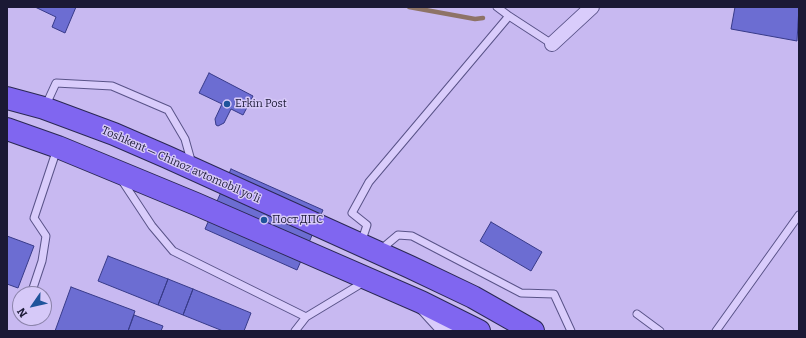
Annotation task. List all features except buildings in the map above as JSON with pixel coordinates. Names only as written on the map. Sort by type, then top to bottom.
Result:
[{"type":"highway","points":[[7,85],[44,108]]},
{"type":"highway","points":[[7,98],[44,108]]},
{"type":"highway","name":"Toshkent — Chinoz avtomobil yoʻli","points":[[44,108],[114,134],[369,249],[473,297],[533,331]]},
{"type":"highway","points":[[7,130],[58,147],[116,170],[421,302],[480,331]]},
{"type":"street","points":[[552,44],[592,7]]},
{"type":"street","points":[[421,302],[447,331]]},
{"type":"lane","points":[[497,7],[552,44]]},
{"type":"lane","points":[[509,16],[368,182],[352,213],[367,225],[369,249],[398,234],[412,236],[521,293],[554,294],[570,331]]},
{"type":"lane","points":[[44,108],[56,83],[112,86],[168,110],[185,139],[194,170]]},
{"type":"lane","points":[[34,286],[42,261],[46,236],[34,218],[58,147]]},
{"type":"lane","points":[[116,170],[152,226],[173,252],[306,317]]},
{"type":"lane","points":[[716,331],[799,215]]},
{"type":"lane","points":[[295,331],[306,317],[368,279]]},
{"type":"lane","points":[[637,314],[660,331]]},
{"type":"waterway","points":[[409,7],[475,19],[483,18]]},
{"type":"place","name":"Erkin Post","points":[[227,104]]},
{"type":"place","name":"Пост ДПС","points":[[264,220]]}]
